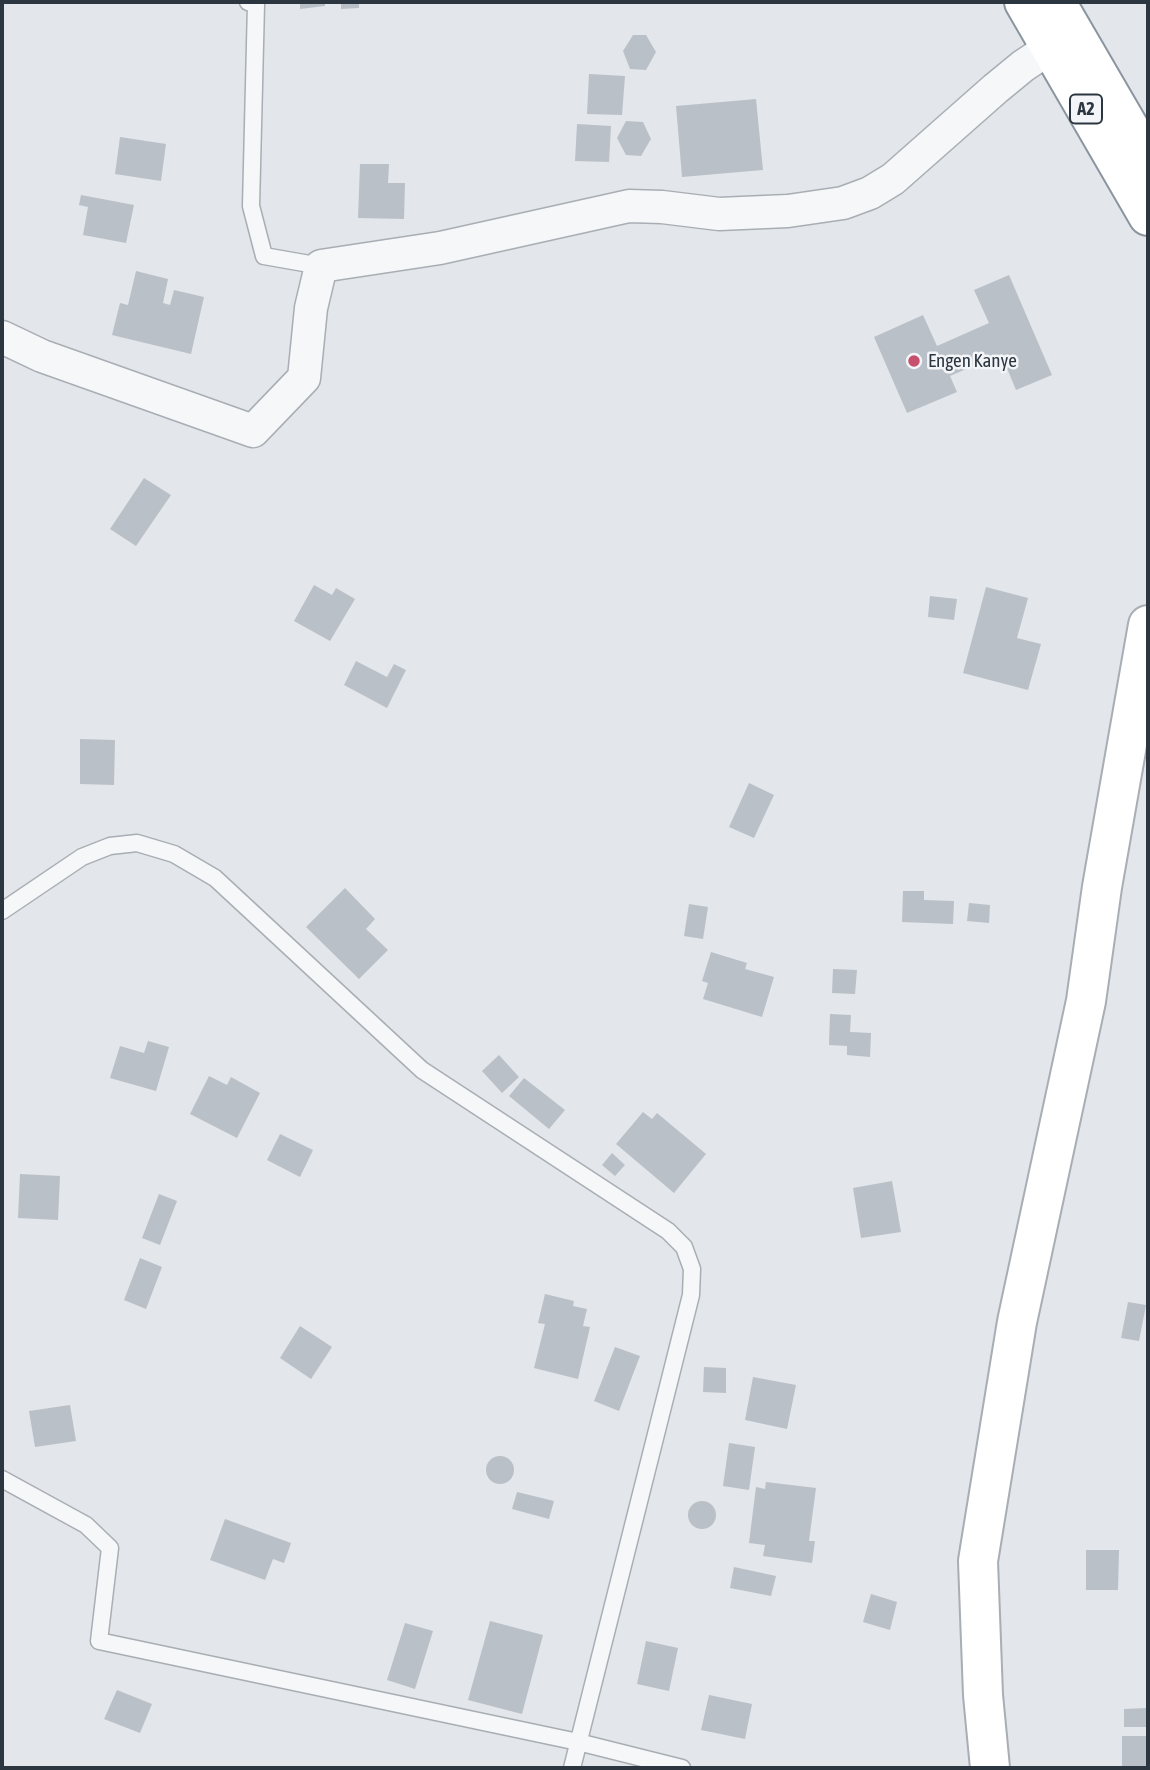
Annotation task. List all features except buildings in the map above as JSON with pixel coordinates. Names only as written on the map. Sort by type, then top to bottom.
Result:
[{"type":"main road","name":"A2","points":[[1024,2],[1148,216]]},
{"type":"main road","name":"A2","points":[[1056,2],[1148,160]]},
{"type":"main road","points":[[990,1768],[983,1695],[978,1561],[1017,1322],[1086,1001],[1102,887],[1147,630]]},
{"type":"street","points":[[2,337],[42,356],[253,431],[304,378],[312,308],[321,266],[440,248],[629,206],[662,206],[719,214],[788,211],[843,203],[870,193],[893,179],[995,89],[1050,48]]},
{"type":"lane","points":[[248,2],[256,4],[257,59],[251,206],[264,256],[321,266]]},
{"type":"lane","points":[[2,911],[82,858],[110,845],[137,843],[174,854],[215,878],[422,1070],[668,1231],[684,1247],[692,1269],[691,1294],[572,1768]]},
{"type":"lane","points":[[2,1479],[86,1525],[110,1548],[99,1641],[578,1742],[682,1768]]},
{"type":"place","name":"Engen Kanye","points":[[914,361]]}]
